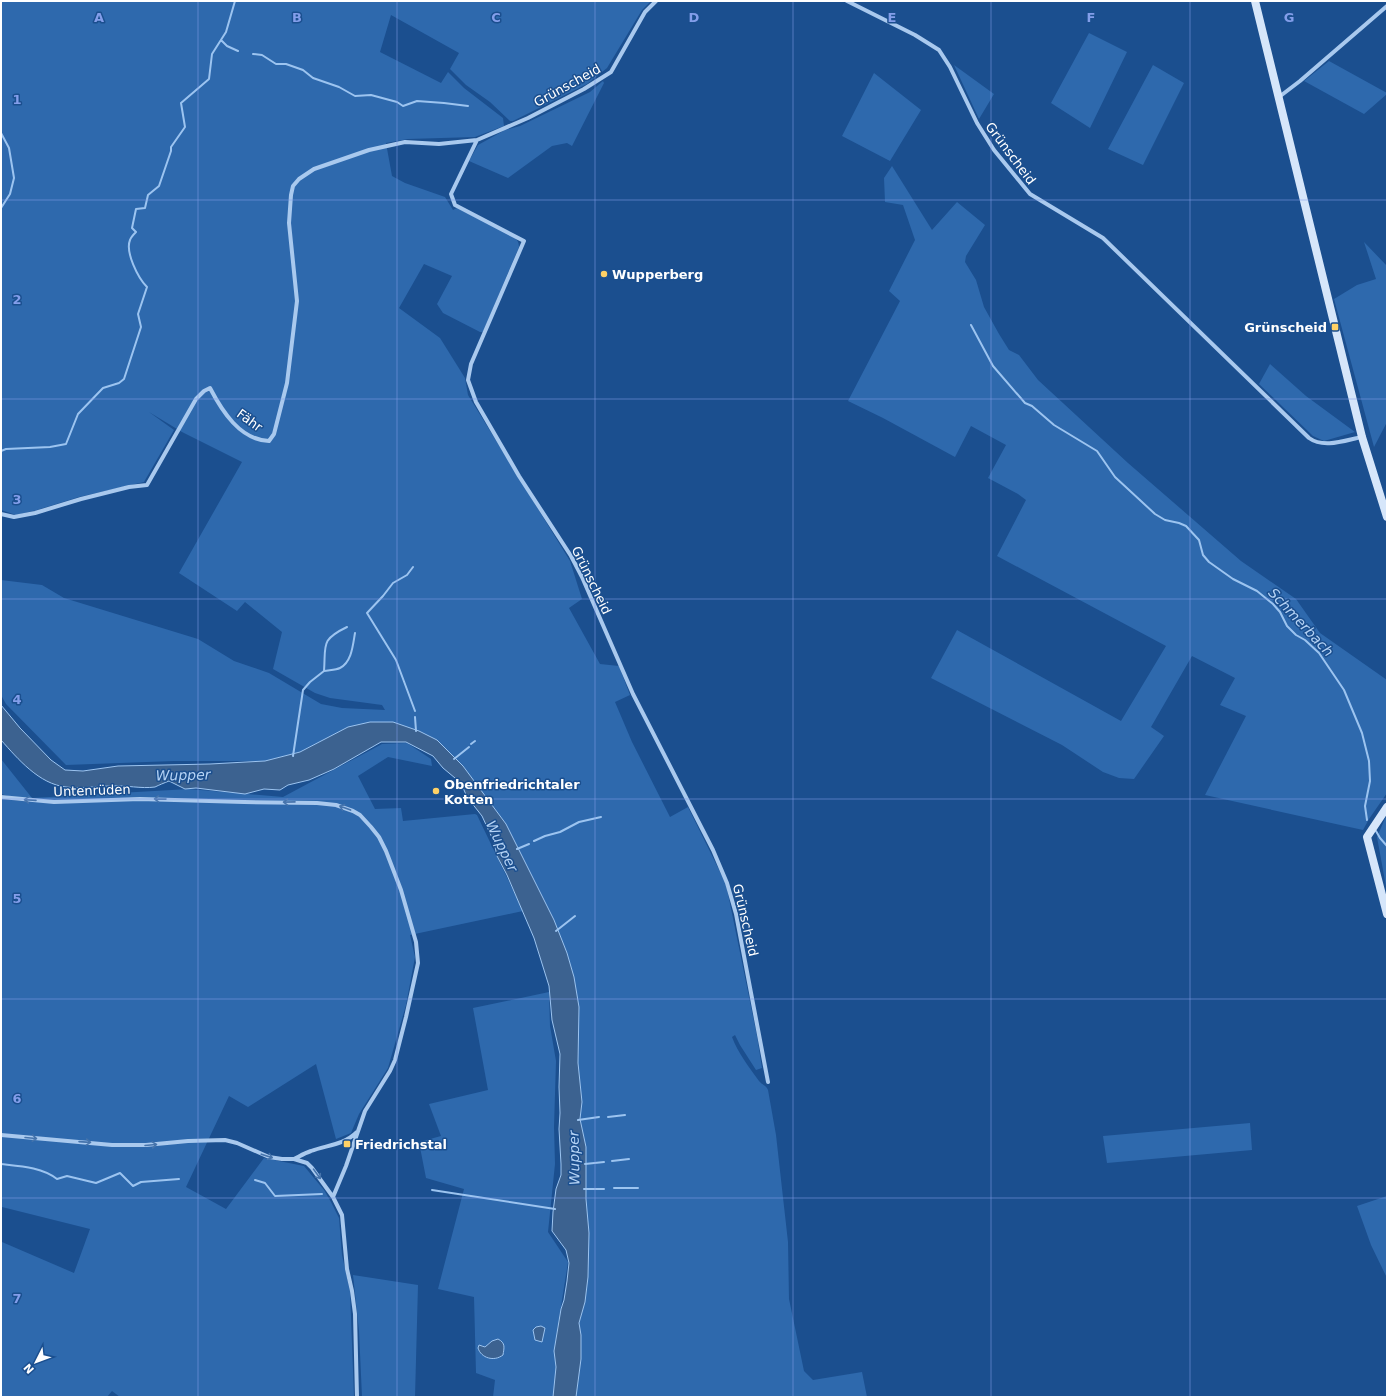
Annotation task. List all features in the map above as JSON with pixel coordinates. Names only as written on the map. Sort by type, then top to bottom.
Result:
[{"type":"street","name":"Grünscheid","points":[[299,179],[314,170],[376,148],[405,142],[439,144],[477,140],[528,118],[577,93],[611,72],[645,12],[656,1]]},
{"type":"street","name":"Grünscheid","points":[[847,1],[915,35],[939,50],[950,67],[977,123],[994,150],[1030,194],[1103,238],[1309,438],[1316,442],[1323,443],[1362,437]]},
{"type":"street","points":[[1255,1],[1362,437],[1387,517]]},
{"type":"street","points":[[1278,97],[1387,6]]},
{"type":"street","name":"Grünscheid","points":[[477,140],[451,194],[455,205],[524,241],[471,364],[468,380],[476,402],[519,476],[571,556],[582,577],[633,694],[713,850],[727,883],[736,914],[768,1082]]},
{"type":"street","name":"Fähr","points":[[1,514],[14,517],[36,513],[81,498],[129,487],[147,485],[196,399],[204,391],[210,388],[232,423],[261,440],[269,441],[274,434],[287,383],[297,301],[289,223],[291,195],[294,186],[299,179]]},
{"type":"street","name":"Untenrüden","points":[[1,797],[54,802],[140,799],[297,802],[328,804],[344,808],[360,816],[376,833],[386,851],[406,908],[416,942],[418,956],[417,970],[395,1060],[390,1071],[367,1107],[357,1132]]},
{"type":"street","points":[[1387,807],[1367,837],[1387,914]]},
{"type":"street","points":[[1,1135],[112,1145],[146,1145],[208,1140],[232,1141],[269,1157],[282,1160],[294,1159],[311,1151],[340,1143],[350,1138],[357,1132]]},
{"type":"street","points":[[333,1197],[346,1166],[357,1132]]},
{"type":"street","points":[[294,1159],[308,1163],[333,1197],[342,1215],[347,1269],[354,1303],[356,1397]]},
{"type":"shaded area","points":[[1,1],[651,1],[642,10],[607,68],[587,84],[513,121],[510,121],[490,102],[466,85],[450,69],[459,53],[391,15],[380,52],[441,83],[448,72],[464,88],[503,118],[504,126],[475,137],[408,139],[386,143],[392,176],[405,183],[445,197],[453,210],[457,208],[511,235],[517,240],[519,247],[483,332],[480,332],[443,313],[437,304],[452,276],[424,264],[399,308],[440,338],[465,378],[468,395],[570,561],[582,599],[569,608],[600,664],[619,666],[630,695],[615,702],[632,742],[670,817],[688,807],[726,884],[757,1036],[762,1068],[756,1070],[735,1035],[732,1037],[737,1049],[759,1081],[768,1090],[776,1135],[788,1242],[789,1299],[804,1371],[813,1380],[862,1372],[867,1397],[576,1397],[581,1359],[581,1335],[579,1323],[585,1302],[588,1277],[589,1233],[586,1199],[586,1147],[580,1119],[582,1102],[578,1063],[579,1007],[574,977],[567,953],[554,920],[506,824],[463,766],[437,740],[419,731],[393,722],[348,727],[300,752],[265,761],[174,761],[66,765],[6,704],[1,695],[1,580],[42,585],[64,598],[198,639],[234,661],[269,673],[321,704],[342,708],[385,710],[382,705],[330,698],[315,693],[273,669],[282,632],[245,602],[237,611],[179,573],[242,462],[182,432],[149,412],[174,430],[144,482],[79,497],[16,515],[1,510]]},
{"type":"shaded area","points":[[1089,33],[1127,52],[1090,128],[1051,103]]},
{"type":"shaded area","points":[[1329,61],[1387,94],[1364,114],[1304,81]]},
{"type":"shaded area","points":[[954,65],[994,94],[979,119]]},
{"type":"shaded area","points":[[1153,65],[1184,83],[1143,165],[1108,149]]},
{"type":"shaded area","points":[[874,73],[921,110],[890,161],[842,136]]},
{"type":"shaded area","points":[[603,81],[604,83],[572,146],[567,143],[552,146],[508,178],[469,161],[478,145],[505,130],[520,126],[590,92]]},
{"type":"shaded area","points":[[892,166],[932,230],[957,202],[985,225],[966,256],[965,262],[976,280],[984,307],[1009,350],[1019,355],[1038,380],[1128,463],[1241,561],[1296,599],[1320,633],[1387,680],[1387,793],[1363,830],[1205,795],[1246,716],[1220,705],[1235,678],[1192,656],[1151,727],[1164,736],[1134,779],[1119,778],[1103,772],[1062,745],[931,678],[957,630],[1121,721],[1166,646],[997,556],[1026,500],[988,478],[1006,445],[971,426],[955,457],[848,401],[900,301],[889,291],[915,240],[903,205],[885,202],[884,178]]},
{"type":"shaded area","points":[[1364,242],[1387,266],[1387,422],[1374,447],[1334,299],[1357,285],[1376,279]]},
{"type":"shaded area","points":[[1270,364],[1306,396],[1355,432],[1324,441],[1313,436],[1259,384]]},
{"type":"shaded area","points":[[407,743],[431,759],[432,766],[388,757],[358,776],[375,809],[401,808],[403,821],[477,815],[523,911],[410,935],[415,957],[406,1005],[388,1068],[359,1114],[351,1133],[336,1139],[316,1064],[248,1107],[229,1096],[186,1187],[226,1209],[264,1158],[304,1166],[324,1190],[339,1218],[342,1255],[350,1291],[354,1397],[120,1397],[112,1391],[107,1397],[1,1397],[1,799],[31,802],[1,794],[1,759],[32,798],[189,789],[283,797],[382,744]],"holes":[[[2,1207],[90,1229],[74,1273],[2,1242]]]},
{"type":"shaded area","points":[[1387,814],[1387,892],[1377,837]]},
{"type":"shaded area","points":[[549,992],[550,1026],[556,1061],[554,1127],[555,1164],[548,1232],[568,1262],[554,1351],[556,1367],[553,1397],[493,1397],[495,1380],[476,1373],[474,1297],[438,1289],[464,1189],[426,1178],[419,1142],[441,1136],[429,1104],[488,1090],[473,1008]],"holes":[[[492,1341],[489,1359],[482,1345],[485,1347]]]},
{"type":"shaded area","points":[[1250,1123],[1252,1150],[1107,1163],[1103,1136]]},
{"type":"shaded area","points":[[1387,1196],[1387,1278],[1371,1245],[1357,1206]]},
{"type":"shaded area","points":[[353,1275],[418,1285],[415,1397],[362,1397],[359,1331]]},
{"type":"water","name":"Wupper","points":[[1,705],[20,728],[51,760],[65,770],[83,771],[118,766],[265,761],[300,752],[348,727],[370,722],[393,722],[419,731],[437,740],[463,766],[506,824],[554,920],[567,953],[574,977],[579,1007],[578,1063],[582,1102],[580,1119],[586,1147],[586,1199],[589,1233],[588,1277],[585,1302],[579,1323],[581,1335],[581,1359],[576,1397],[553,1397],[556,1367],[554,1351],[561,1309],[564,1300],[569,1263],[566,1250],[552,1231],[556,1189],[561,1175],[559,1129],[560,1054],[552,1020],[549,986],[534,938],[507,875],[497,856],[494,842],[482,816],[467,797],[461,783],[443,768],[433,756],[406,742],[381,742],[334,769],[309,780],[288,785],[280,790],[264,789],[245,794],[196,788],[185,789],[169,781],[155,787],[66,787],[56,785],[38,776],[30,770],[1,740]]},
{"type":"water","points":[[541,1326],[545,1328],[542,1342],[535,1340],[533,1330],[536,1327]]},
{"type":"water","points":[[498,1339],[503,1344],[504,1348],[503,1355],[499,1357],[488,1358],[482,1354],[478,1348],[479,1345],[485,1347],[492,1341]]},
{"type":"waterway","points":[[1,451],[6,449],[50,447],[66,444],[78,414],[103,388],[119,383],[124,379],[141,327],[138,314],[147,287],[136,271],[129,251],[130,240],[136,232],[132,228],[136,209],[145,208],[148,195],[159,186],[171,147],[185,127],[181,103],[209,79],[212,54],[226,32],[235,1]]},
{"type":"waterway","points":[[221,40],[227,46],[238,51]]},
{"type":"waterway","points":[[253,54],[262,55],[276,64],[286,64],[303,70],[313,78],[339,87],[355,96],[371,95],[397,102],[403,106],[417,101],[468,106]]},
{"type":"waterway","points":[[1,116],[1,124]]},
{"type":"waterway","points":[[1,133],[9,148],[14,178],[10,194],[1,208]]},
{"type":"waterway","name":"Schmerbach","points":[[971,325],[993,366],[1025,403],[1032,406],[1054,425],[1097,451],[1115,477],[1155,514],[1165,520],[1186,526],[1199,540],[1203,555],[1209,562],[1233,579],[1257,591],[1273,604],[1280,612],[1287,626],[1319,653],[1344,690],[1362,733],[1369,761],[1370,781],[1365,806],[1367,820]]},
{"type":"waterway","points":[[413,567],[407,575],[393,583],[367,613],[396,660],[415,711]]},
{"type":"waterway","points":[[293,756],[303,690],[310,682],[324,671],[325,649],[328,640],[347,627]]},
{"type":"waterway","points":[[324,671],[340,668],[347,662],[353,647],[355,633]]},
{"type":"waterway","points":[[415,717],[416,731]]},
{"type":"waterway","points":[[471,744],[475,741]]},
{"type":"waterway","points":[[454,759],[469,747]]},
{"type":"waterway","points":[[534,841],[560,832],[579,822],[601,817]]},
{"type":"waterway","name":"Schmerbach","points":[[1376,831],[1387,846]]},
{"type":"waterway","name":"Wupper","points":[[517,849],[529,844]]},
{"type":"waterway","points":[[556,931],[575,916]]},
{"type":"waterway","points":[[608,1117],[625,1115]]},
{"type":"waterway","points":[[578,1120],[599,1117]]},
{"type":"waterway","points":[[612,1161],[629,1159]]},
{"type":"waterway","name":"Wupper","points":[[585,1164],[604,1162]]},
{"type":"waterway","points":[[1,1164],[23,1166],[44,1172],[57,1179],[67,1176],[96,1183],[120,1173],[133,1186],[141,1182],[179,1179]]},
{"type":"waterway","points":[[255,1180],[265,1183],[275,1196],[322,1194]]},
{"type":"waterway","points":[[614,1188],[638,1188]]},
{"type":"waterway","name":"Wupper","points":[[584,1189],[604,1189]]},
{"type":"waterway","points":[[432,1190],[555,1209]]},
{"type":"place","name":"Wupperberg","points":[[604,274]]},
{"type":"place","name":"Grünscheid","points":[[1335,327]]},
{"type":"place","name":"Obenfriedrichtaler Kotten","points":[[436,791]]},
{"type":"place","name":"Friedrichstal","points":[[347,1144]]}]
